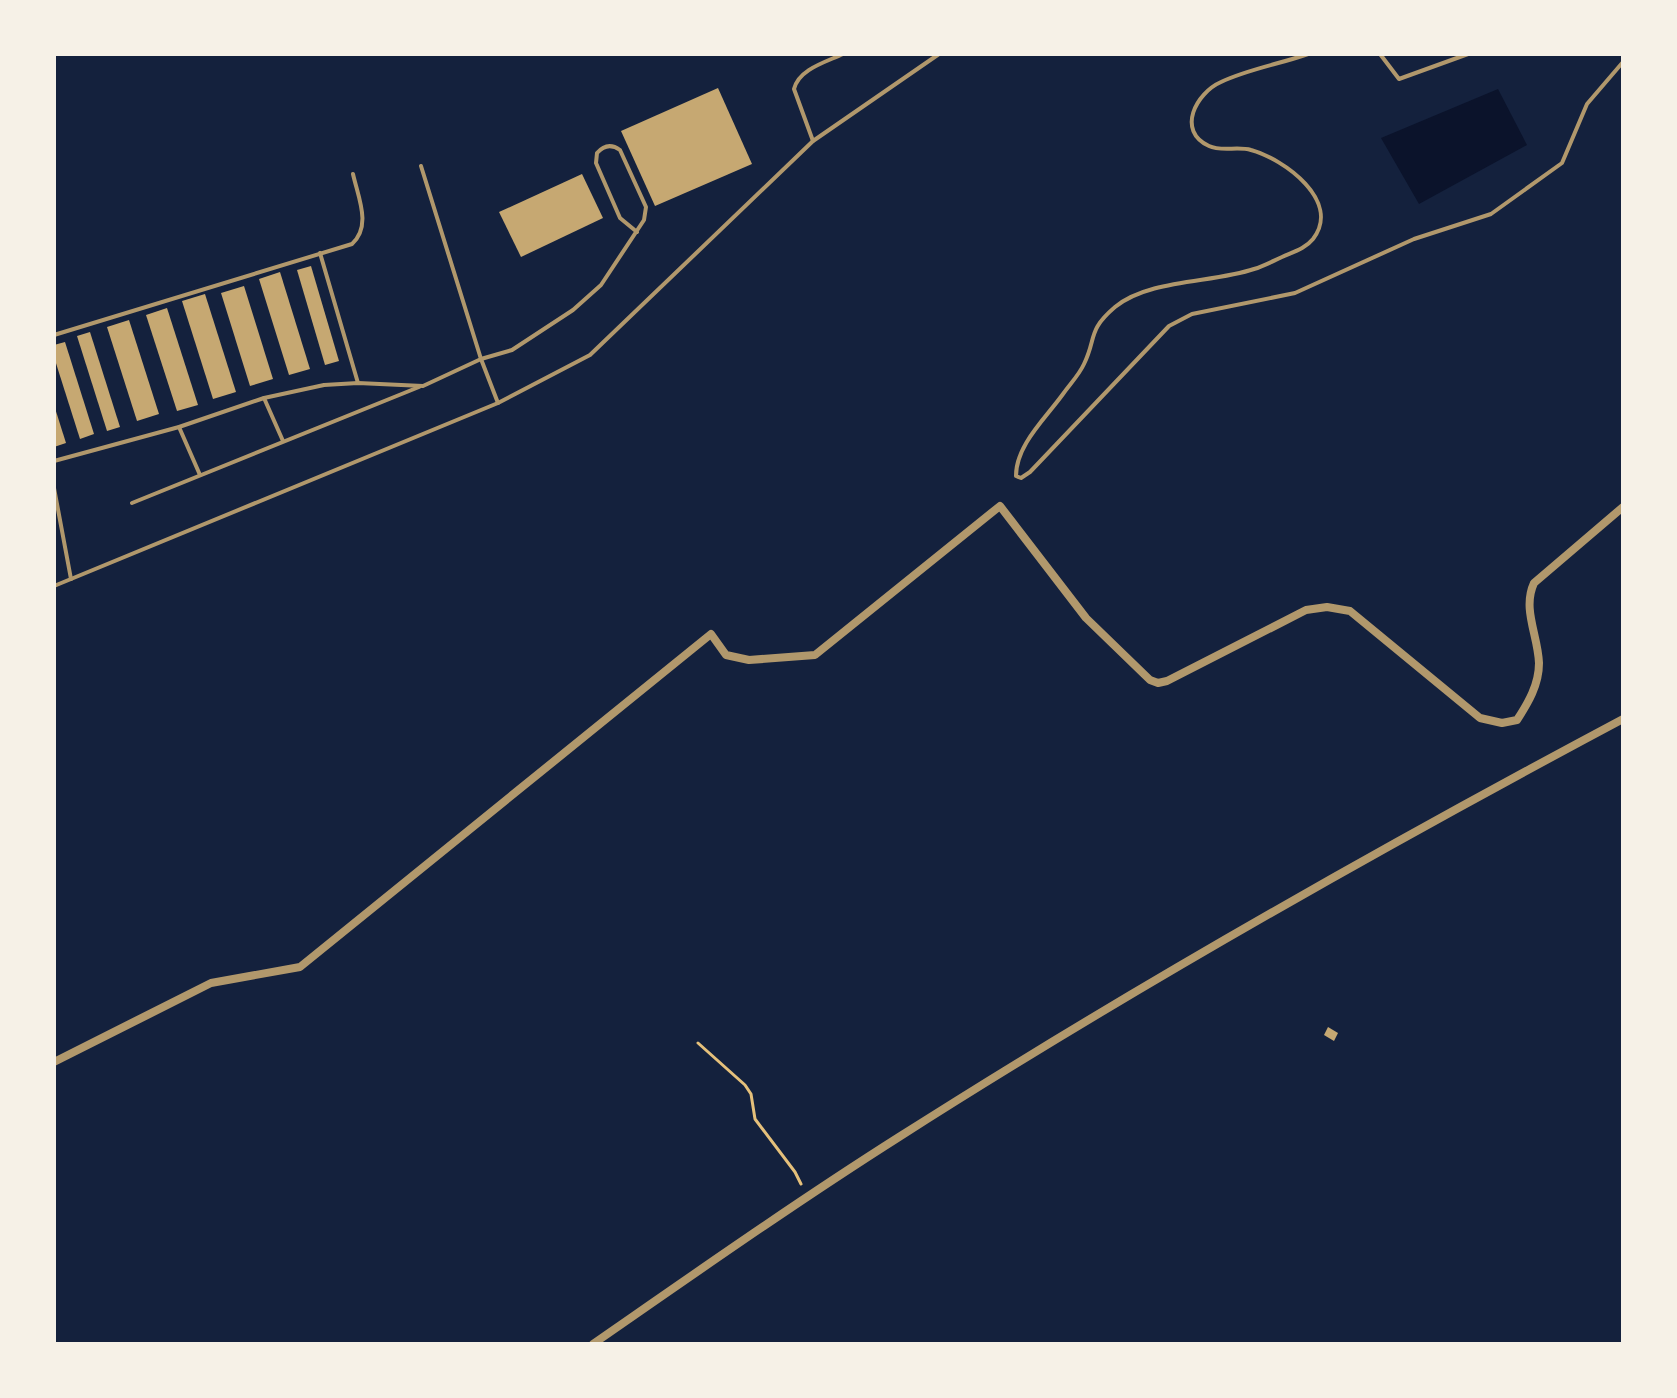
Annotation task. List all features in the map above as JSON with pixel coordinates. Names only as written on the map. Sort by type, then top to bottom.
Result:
[{"type":"street","points":[[54,1062],[211,983],[300,967],[711,634],[726,655],[749,660],[815,655],[1000,506],[1086,618],[1150,680],[1158,683],[1167,681],[1306,610],[1327,607],[1350,611],[1480,718],[1502,723],[1517,720],[1532,698],[1539,664],[1528,597],[1534,583],[1623,507]]},
{"type":"street","points":[[593,1344],[900,1136],[1201,951],[1623,719]]},
{"type":"lane","points":[[813,141],[794,89],[795,83],[802,74],[843,54]]},
{"type":"lane","points":[[54,586],[498,403],[590,355],[813,141],[939,54]]},
{"type":"lane","points":[[1308,54],[1219,83],[1196,102],[1191,120],[1193,133],[1210,147],[1249,149],[1280,162],[1304,182],[1322,210],[1320,230],[1308,245],[1254,269],[1150,290],[1117,305],[1095,327],[1084,364],[1041,425],[1024,443],[1016,476],[1021,478],[1030,472],[1169,326],[1192,314],[1295,293],[1414,239],[1491,214],[1562,163],[1587,104],[1623,62]]},
{"type":"lane","points":[[1380,54],[1399,79],[1468,54]]},
{"type":"lane","points":[[132,503],[423,386],[481,359],[512,350],[573,310],[601,285],[637,232],[644,220],[646,207],[620,150],[605,147],[597,153],[596,163],[620,218],[637,232]]},
{"type":"lane","points":[[421,166],[481,359],[498,403]]},
{"type":"lane","points":[[54,335],[352,244],[360,235],[363,223],[353,174]]},
{"type":"lane","points":[[320,253],[358,383]]},
{"type":"lane","points":[[54,461],[179,427],[264,398],[324,385],[423,386]]},
{"type":"lane","points":[[264,398],[283,441]]},
{"type":"lane","points":[[179,427],[200,475]]},
{"type":"lane","points":[[54,488],[71,579]]},
{"type":"path","points":[[698,1043],[751,1094],[755,1119],[802,1186],[797,1203]]},
{"type":"water","points":[[1498,89],[1527,145],[1419,204],[1381,138]]},
{"type":"building","points":[[718,88],[752,164],[655,206],[621,131]]},
{"type":"building","points":[[582,174],[603,218],[521,257],[499,212]]},
{"type":"building","points":[[311,266],[339,361],[325,365],[297,270]]},
{"type":"building","points":[[280,272],[310,369],[289,375],[259,279]]},
{"type":"building","points":[[244,286],[273,379],[250,386],[221,293]]},
{"type":"building","points":[[205,294],[236,392],[213,399],[182,301]]},
{"type":"building","points":[[167,308],[198,405],[177,411],[146,315]]},
{"type":"building","points":[[129,320],[159,414],[137,421],[107,327]]},
{"type":"building","points":[[90,332],[120,427],[107,431],[77,336]]},
{"type":"building","points":[[65,342],[94,434],[80,439],[54,357],[54,345]]},
{"type":"building","points":[[54,405],[66,443],[54,447]]},
{"type":"building","points":[[1328,1027],[1338,1033],[1334,1041],[1324,1035]]}]
